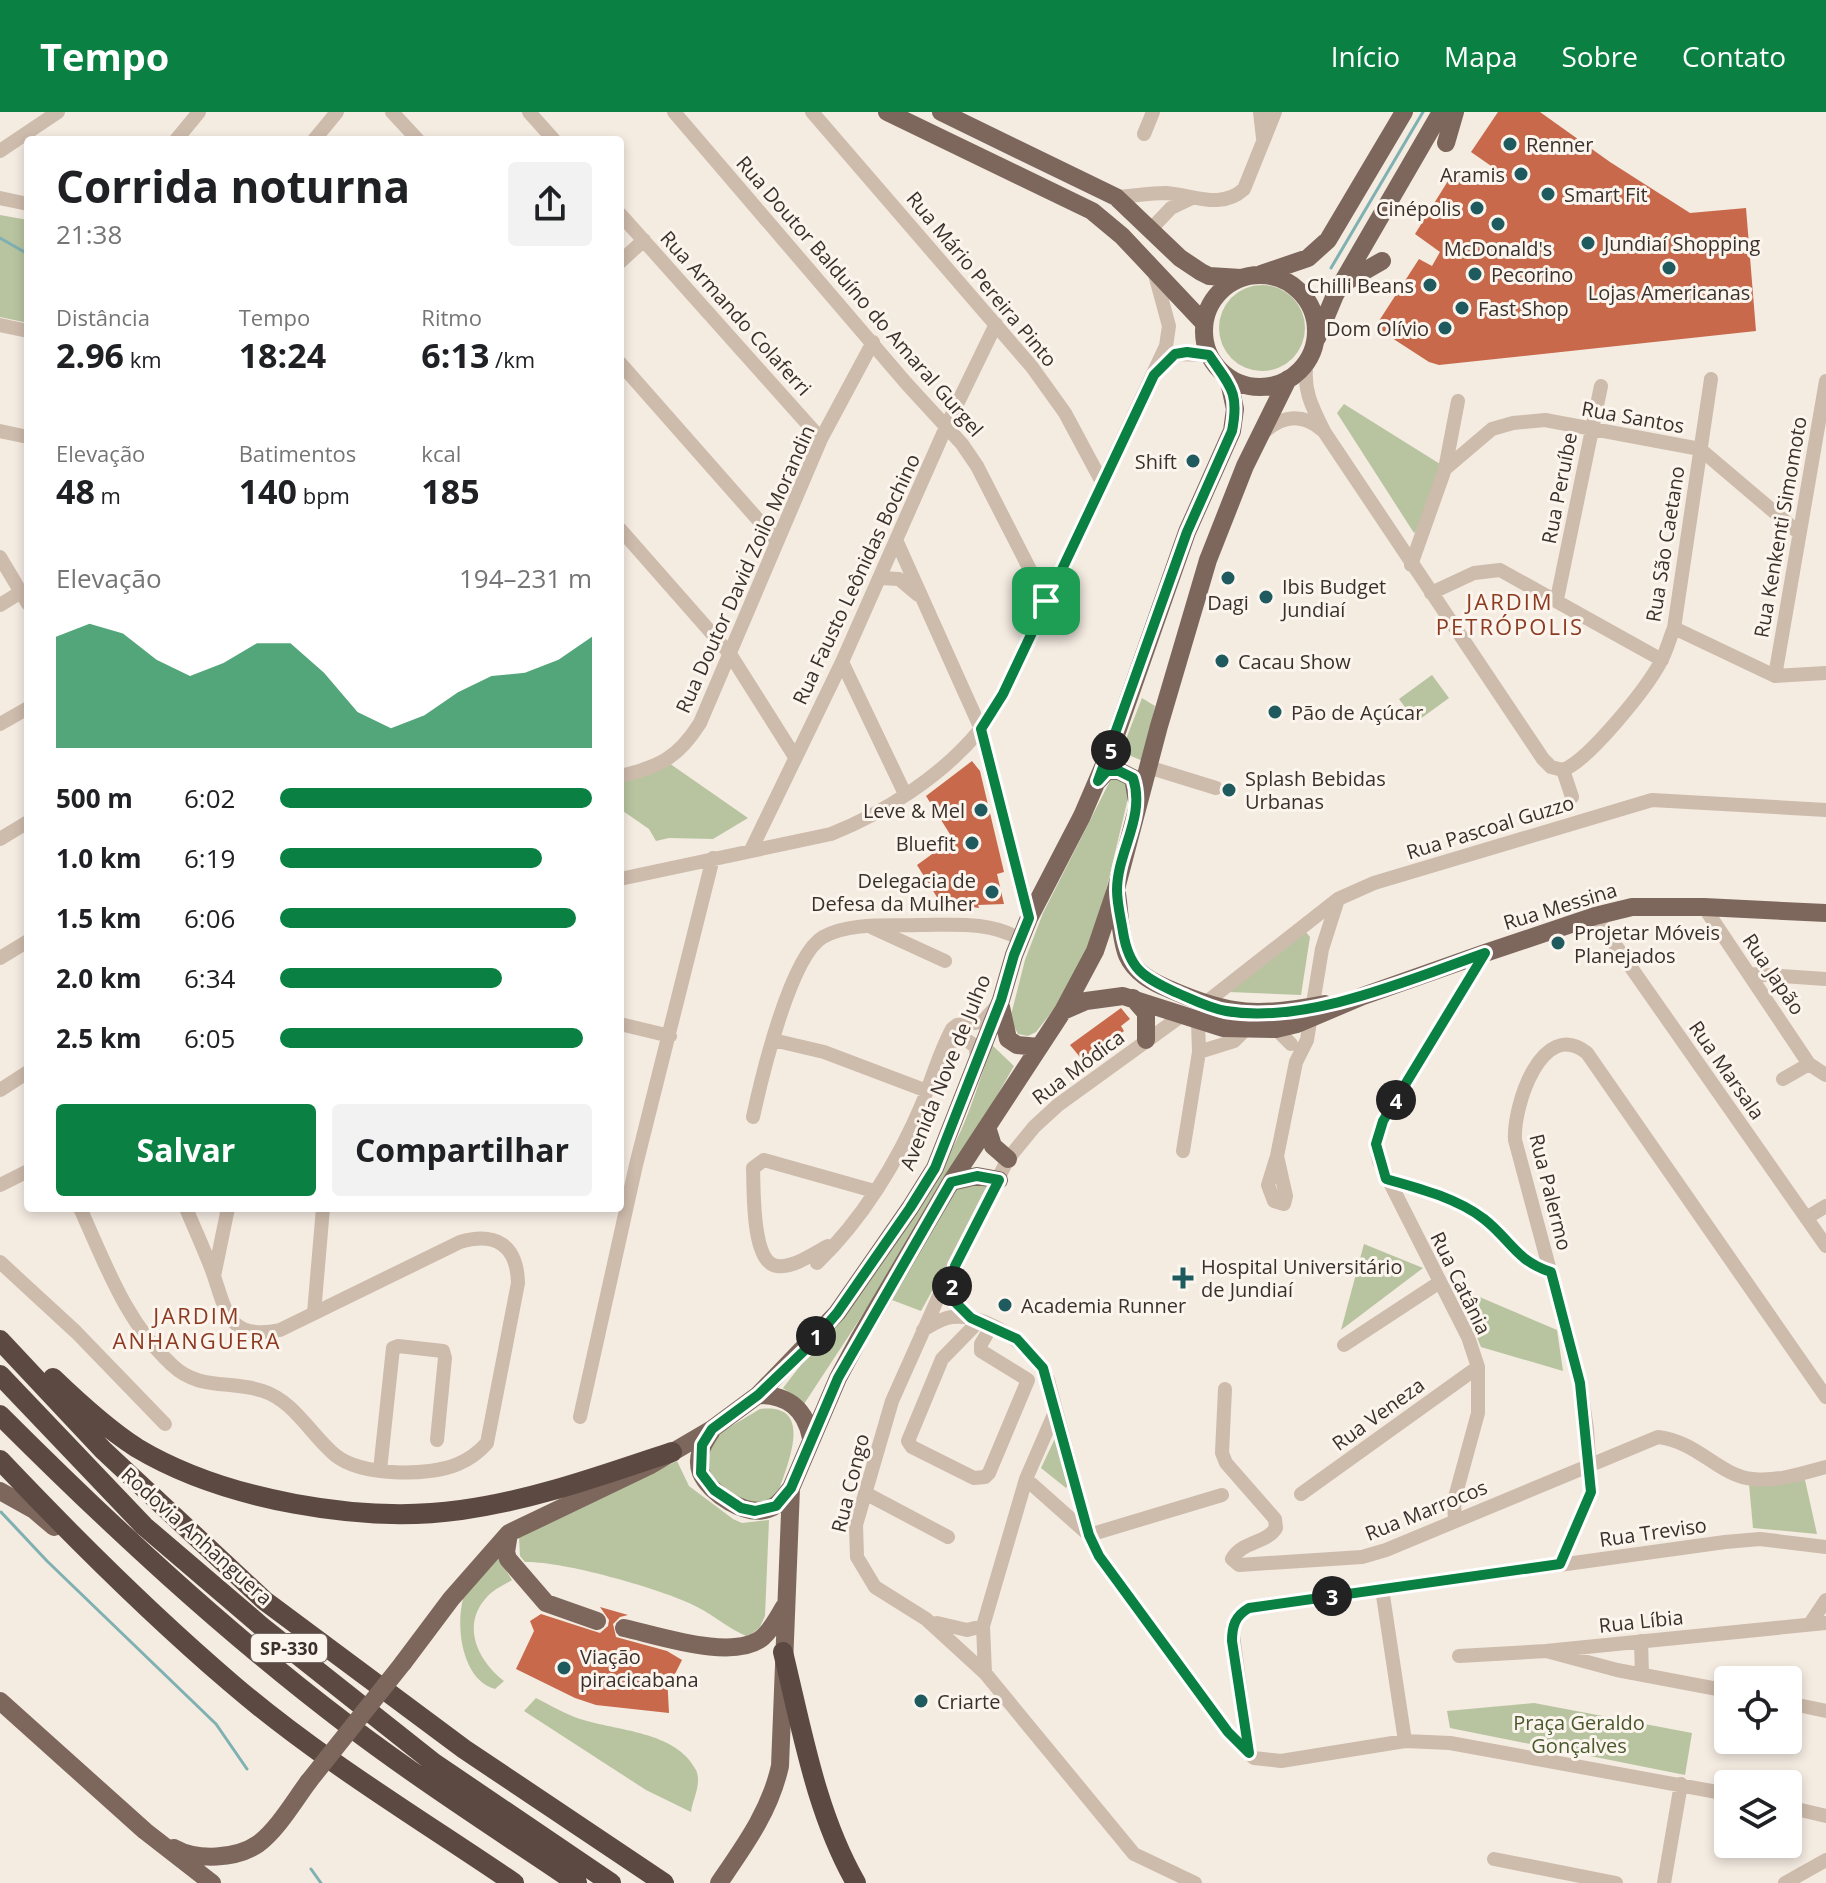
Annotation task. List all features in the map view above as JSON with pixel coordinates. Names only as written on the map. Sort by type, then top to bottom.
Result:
[{"type":"highway","points":[[0,1324],[85,1409],[138,1448],[218,1484],[289,1504],[388,1513],[460,1510],[563,1487],[672,1452]]},
{"type":"highway","points":[[0,1340],[103,1450],[265,1601],[464,1749],[664,1883]]},
{"type":"highway","name":"Rodovia Anhanguera","points":[[0,1375],[144,1526],[261,1626],[434,1763],[611,1883]]},
{"type":"highway","name":"SP-330","points":[[0,1415],[65,1481],[172,1580],[296,1685],[423,1780],[577,1883]]},
{"type":"highway","points":[[0,1460],[94,1559],[233,1685],[372,1787],[514,1883]]},
{"type":"highway","points":[[783,1652],[811,1771],[831,1828],[856,1883]]},
{"type":"main road","points":[[887,112],[1082,204],[1122,236],[1204,323]]},
{"type":"main road","points":[[941,112],[1116,197],[1180,258],[1209,276],[1249,276],[1287,282],[1299,291],[1314,318],[1310,354]]},
{"type":"main road","points":[[1288,379],[1266,386],[1253,386],[1228,377],[1209,355],[1204,323],[1216,296],[1226,285],[1308,258],[1328,240],[1404,112]]},
{"type":"main road","points":[[712,1429],[702,1445],[699,1464],[701,1473],[714,1490],[741,1508],[755,1511],[776,1506],[791,1488],[811,1438],[860,1337],[951,1182],[1063,1011],[1095,951],[1116,889],[1208,560],[1229,503],[1288,379],[1310,354],[1340,286],[1441,112]]},
{"type":"main road","points":[[1446,143],[1455,112]]},
{"type":"main road","points":[[1340,286],[1382,261]]},
{"type":"main road","name":"Avenida Nove de Julho","points":[[509,1533],[672,1452],[712,1429],[758,1395],[837,1313],[935,1168],[1001,1000],[1020,939],[1098,781],[1187,532],[1232,431],[1235,409],[1228,377]]},
{"type":"main road","points":[[1098,781],[1112,771],[1133,778],[1137,808]]},
{"type":"main road","points":[[1116,889],[1127,955],[1139,972],[1121,981],[1128,997],[1146,1013],[1146,1040]]},
{"type":"main road","name":"Rua Messina","points":[[1063,1011],[1086,1001],[1128,997],[1246,1029],[1276,1029],[1312,1012],[1595,916],[1646,905],[1826,913]]},
{"type":"main road","name":"Rua Messina","points":[[1139,972],[1194,1014],[1312,1012]]},
{"type":"main road","points":[[1001,1000],[1008,1039],[1017,1045],[1039,1047]]},
{"type":"main road","points":[[987,1127],[993,1146],[1008,1159]]},
{"type":"main road","points":[[951,1182],[977,1176],[999,1180]]},
{"type":"main road","points":[[758,1395],[789,1401],[801,1412],[811,1438]]},
{"type":"main road","points":[[719,1883],[756,1830],[780,1766],[791,1488]]},
{"type":"main road","points":[[0,1491],[34,1510],[94,1559]]},
{"type":"main road","points":[[509,1533],[508,1559],[546,1603],[597,1621]]},
{"type":"main road","points":[[145,1831],[185,1854],[212,1857],[233,1854],[257,1844],[470,1575],[509,1533]]},
{"type":"main road","points":[[624,1628],[713,1647],[744,1647],[764,1636],[786,1604]]},
{"type":"main road","points":[[0,1701],[145,1831],[212,1883]]},
{"type":"street","points":[[0,151],[58,112]]},
{"type":"street","points":[[179,136],[199,112]]},
{"type":"street","points":[[317,136],[337,112]]},
{"type":"street","points":[[392,112],[414,136]]},
{"type":"street","points":[[529,112],[550,136]]},
{"type":"street","name":"Rua Doutor Balduíno do Amaral Gurgel","points":[[674,112],[977,466],[1046,601]]},
{"type":"street","name":"Rua Mário Pereira Pinto","points":[[812,112],[1052,393],[1103,484]]},
{"type":"street","points":[[1144,134],[1153,112]]},
{"type":"street","points":[[1260,112],[1263,138]]},
{"type":"street","points":[[1116,197],[1162,193],[1226,200],[1236,197],[1244,189],[1275,112]]},
{"type":"street","points":[[0,198],[24,203]]},
{"type":"street","points":[[1152,228],[1171,208],[1193,198]]},
{"type":"street","name":"Rua Armando Colaferri","points":[[624,218],[821,439]]},
{"type":"street","points":[[624,258],[644,240]]},
{"type":"street","points":[[624,878],[831,834],[859,823],[905,794],[981,729],[1003,694],[1166,346],[1169,326],[1153,271]]},
{"type":"street","name":"Rua Fausto Leônidas Bochino","points":[[751,850],[842,662],[946,427],[996,324]]},
{"type":"street","points":[[0,325],[24,330]]},
{"type":"street","name":"Rua Doutor David Zoilo Morandin","points":[[624,775],[646,770],[680,752],[700,723],[821,439],[873,342]]},
{"type":"street","points":[[1154,375],[1175,354],[1209,355]]},
{"type":"street","points":[[1310,354],[1304,377],[1307,398],[1325,433],[1543,759],[1551,767],[1563,770],[1572,797]]},
{"type":"street","points":[[624,368],[776,540]]},
{"type":"street","name":"Rua São Caetano","points":[[1563,770],[1583,758],[1643,689],[1662,660],[1674,628],[1711,379]]},
{"type":"street","name":"Rua Kenkenti Simomoto","points":[[1775,676],[1825,383]]},
{"type":"street","name":"Rua Peruíbe","points":[[1557,599],[1601,386]]},
{"type":"street","points":[[1411,565],[1445,469],[1458,401]]},
{"type":"street","points":[[1260,436],[1279,420],[1293,418],[1314,423],[1325,433]]},
{"type":"street","name":"Rua Santos","points":[[1445,469],[1478,439],[1513,423],[1545,420],[1700,449],[1799,533]]},
{"type":"street","points":[[0,431],[24,436]]},
{"type":"street","points":[[624,534],[730,654],[795,757]]},
{"type":"street","points":[[897,542],[981,729],[1029,918]]},
{"type":"street","points":[[0,557],[24,596]]},
{"type":"street","points":[[1431,593],[1474,573],[1500,570],[1662,660]]},
{"type":"street","points":[[880,578],[899,579],[924,601]]},
{"type":"street","points":[[0,605],[24,598]]},
{"type":"street","points":[[1674,628],[1775,676],[1826,673]]},
{"type":"street","points":[[842,662],[905,794]]},
{"type":"street","points":[[0,724],[24,710]]},
{"type":"street","points":[[1148,767],[1216,788]]},
{"type":"street","name":"Rua Pascoal Guzzo","points":[[1194,1014],[1338,899],[1374,883],[1652,800],[1826,810]]},
{"type":"street","points":[[0,839],[24,824]]},
{"type":"street","points":[[580,1417],[636,1165],[713,858]]},
{"type":"street","points":[[1277,1156],[1296,1062],[1307,1040],[1322,949],[1338,899]]},
{"type":"street","name":"Rua Japão","points":[[1704,907],[1809,1064]]},
{"type":"street","name":"Rua Marsala","points":[[1595,916],[1826,1246]]},
{"type":"street","points":[[1307,923],[1317,931],[1322,949]]},
{"type":"street","points":[[869,926],[945,961]]},
{"type":"street","points":[[753,1117],[773,1040],[796,974],[813,944],[832,933],[869,926],[991,926],[1020,939]]},
{"type":"street","points":[[0,958],[24,943]]},
{"type":"street","name":"Rua Catânia","points":[[1455,1521],[1454,1501],[1478,1413],[1478,1367],[1468,1337],[1386,1179],[1376,1144],[1383,1121],[1485,953]]},
{"type":"street","points":[[1751,974],[1826,979]]},
{"type":"street","points":[[817,1263],[840,1241],[874,1191],[910,1128],[957,1025],[982,1022],[1001,1000]]},
{"type":"street","points":[[1183,1151],[1199,1052],[1194,1014]]},
{"type":"street","name":"Rua Módica","points":[[1008,1159],[1034,1127],[1058,1105],[1146,1040],[1194,1014]]},
{"type":"street","points":[[624,1025],[670,1036]]},
{"type":"street","points":[[1199,1052],[1234,1041],[1246,1029]]},
{"type":"street","points":[[1276,1029],[1291,1044],[1296,1062]]},
{"type":"street","points":[[942,1053],[952,1041],[965,1039],[975,1046],[978,1061]]},
{"type":"street","points":[[773,1040],[824,1052],[927,1091]]},
{"type":"street","points":[[1291,1044],[1307,1040]]},
{"type":"street","name":"Rua Palermo","points":[[1560,1564],[1588,1503],[1589,1463],[1580,1383],[1515,1140],[1514,1119],[1523,1092],[1544,1056],[1558,1044],[1565,1042],[1579,1046],[1587,1053],[1826,1397]]},
{"type":"street","points":[[1783,1079],[1809,1064],[1826,1075]]},
{"type":"street","points":[[0,1090],[24,1075]]},
{"type":"street","name":"Rua Congo","points":[[1008,1159],[923,1330],[892,1401],[856,1525],[855,1543],[863,1572],[875,1587],[926,1619],[985,1673],[1134,1854],[1195,1883]]},
{"type":"street","points":[[840,1241],[791,1264],[777,1266],[770,1263],[761,1250],[755,1218],[753,1168],[764,1160],[874,1191]]},
{"type":"street","points":[[624,1162],[636,1165]]},
{"type":"street","points":[[0,1185],[24,1173]]},
{"type":"street","points":[[1386,1179],[1415,1187],[1480,1216],[1518,1256],[1532,1266],[1551,1272]]},
{"type":"street","points":[[1806,1218],[1826,1206]]},
{"type":"street","points":[[82,1212],[118,1293],[170,1364],[196,1380],[264,1391],[284,1402],[337,1456],[354,1467],[437,1471],[476,1455],[487,1443],[518,1283],[517,1269],[503,1244],[485,1237],[460,1242],[280,1330],[265,1333],[249,1331],[236,1324],[223,1310],[214,1276],[188,1212]]},
{"type":"street","points":[[214,1276],[227,1212]]},
{"type":"street","points":[[314,1313],[323,1212]]},
{"type":"street","points":[[0,1262],[76,1332],[165,1424]]},
{"type":"street","points":[[955,1266],[952,1299],[980,1322],[1017,1339],[1035,1357],[1048,1380],[1089,1535],[1099,1556],[1228,1732],[1254,1758],[1281,1761],[1405,1741],[1492,1749],[1714,1791]]},
{"type":"street","points":[[1344,1345],[1440,1282]]},
{"type":"street","points":[[923,1330],[946,1318],[980,1322]]},
{"type":"street","points":[[980,1322],[981,1351],[1028,1380],[985,1477],[974,1478],[909,1445],[908,1436],[942,1359],[980,1322]]},
{"type":"street","points":[[380,1470],[393,1348],[443,1351],[445,1358],[437,1440]]},
{"type":"street","name":"Rua Veneza","points":[[1301,1494],[1478,1367]]},
{"type":"street","name":"Rua Marrocos","points":[[1225,1389],[1222,1453],[1226,1463],[1275,1519],[1276,1528],[1272,1534],[1238,1549],[1232,1559],[1234,1562],[1256,1564],[1362,1557],[1658,1437],[1686,1444],[1716,1463],[1751,1479],[1793,1476],[1826,1467]]},
{"type":"street","points":[[892,1401],[919,1412]]},
{"type":"street","points":[[985,1673],[983,1626],[1026,1479],[1055,1412]]},
{"type":"street","points":[[1026,1479],[1089,1535]]},
{"type":"street","points":[[865,1493],[948,1537]]},
{"type":"street","points":[[1089,1535],[1222,1495]]},
{"type":"street","name":"Rua Treviso","points":[[1249,1753],[1232,1628],[1241,1613],[1249,1608],[1760,1539],[1826,1547]]},
{"type":"street","points":[[1382,1589],[1405,1741]]},
{"type":"street","points":[[1810,1624],[1826,1600]]},
{"type":"street","points":[[926,1619],[967,1630],[983,1626]]},
{"type":"street","name":"Rua Líbia","points":[[1459,1656],[1546,1651],[1826,1623]]},
{"type":"street","points":[[1641,1641],[1642,1675]]},
{"type":"street","points":[[1546,1651],[1570,1660],[1714,1688]]},
{"type":"street","points":[[1802,1706],[1826,1711]]},
{"type":"street","points":[[1664,1883],[1681,1784]]},
{"type":"street","points":[[1802,1810],[1826,1816]]},
{"type":"street","points":[[1494,1859],[1616,1883]]},
{"type":"street","points":[[1786,1883],[1826,1860]]},
{"type":"green space","points":[[0,215],[24,219],[24,322],[0,317]]},
{"type":"green space","points":[[1262,285],[1279,288],[1293,297],[1302,311],[1305,328],[1302,345],[1293,359],[1279,368],[1262,371],[1245,368],[1231,359],[1222,345],[1219,328],[1222,311],[1231,297],[1245,288]]},
{"type":"green space","points":[[1344,404],[1440,464],[1421,526],[1414,533],[1337,413]]},
{"type":"green space","points":[[1432,675],[1449,698],[1416,722],[1399,699]]},
{"type":"green space","points":[[1142,698],[1155,706],[1143,761],[1121,752]]},
{"type":"green space","points":[[666,761],[748,818],[713,839],[669,838],[656,841],[649,829],[624,812],[624,775]]},
{"type":"green space","points":[[1112,777],[1132,781],[1106,891],[1109,910],[1062,999],[1036,1032],[1028,1036],[1018,1034],[1010,1019],[1025,960],[1043,913]]},
{"type":"green space","points":[[1305,931],[1310,937],[1301,995],[1229,992]]},
{"type":"green space","points":[[992,1045],[1014,1066],[930,1212],[804,1404],[783,1388],[918,1208],[966,1119]]},
{"type":"green space","points":[[983,1183],[988,1189],[921,1311],[892,1300],[955,1189]]},
{"type":"green space","points":[[1364,1244],[1423,1268],[1341,1330]]},
{"type":"green space","points":[[1456,1287],[1557,1330],[1563,1371],[1481,1347]]},
{"type":"green space","points":[[760,1409],[778,1410],[788,1416],[793,1426],[790,1455],[776,1499],[765,1503],[752,1502],[725,1490],[706,1469],[703,1457],[711,1441]]},
{"type":"green space","points":[[1058,1432],[1070,1482],[1066,1488],[1041,1468]]},
{"type":"green space","points":[[677,1461],[689,1486],[733,1519],[742,1523],[769,1520],[765,1616],[760,1627],[748,1637],[697,1607],[673,1597],[584,1570],[525,1562],[520,1556],[519,1537]]},
{"type":"green space","points":[[1805,1480],[1817,1534],[1753,1528],[1749,1484]]},
{"type":"green space","points":[[496,1554],[512,1580],[486,1598],[475,1620],[474,1631],[480,1653],[504,1681],[495,1689],[474,1674],[467,1661],[460,1630],[467,1588]]},
{"type":"green space","points":[[536,1698],[580,1719],[644,1734],[675,1747],[687,1757],[698,1775],[691,1812],[646,1790],[524,1711]]},
{"type":"green space","name":"Praça Geraldo Gonçalves","points":[[1534,1703],[1692,1733],[1685,1775],[1450,1728],[1447,1711]]},
{"type":"building","name":"Jundiaí Shopping","points":[[1498,112],[1540,112],[1690,213],[1746,208],[1756,331],[1439,365],[1429,362],[1375,327],[1419,259],[1432,266],[1440,252],[1415,234],[1456,168],[1486,185],[1494,168],[1471,152]]},
{"type":"building","points":[[972,761],[980,771],[1004,872],[997,874],[1004,904],[978,905],[979,908],[940,902],[917,865],[953,839],[926,796]]},
{"type":"building","points":[[1121,1008],[1130,1019],[1121,1026],[1124,1031],[1084,1062],[1070,1045]]},
{"type":"building","points":[[600,1607],[628,1615],[620,1617],[613,1624],[616,1637],[667,1651],[682,1660],[674,1676],[667,1675],[669,1713],[596,1705],[516,1669],[534,1631],[530,1621],[541,1614],[600,1633],[608,1626],[609,1620]]},
{"type":"waterway","points":[[1331,268],[1423,112]]},
{"type":"waterway","points":[[0,238],[24,252]]},
{"type":"waterway","points":[[1,1512],[47,1561],[216,1724],[247,1769]]},
{"type":"waterway","points":[[311,1869],[321,1883]]},
{"type":"place","name":"Renner","points":[[1510,144]]},
{"type":"place","name":"Aramis","points":[[1521,174]]},
{"type":"place","name":"Smart Fit","points":[[1548,194]]},
{"type":"place","name":"Cinépolis","points":[[1477,208]]},
{"type":"place","name":"McDonald's","points":[[1498,224]]},
{"type":"place","name":"Jundiaí Shopping","points":[[1588,243]]},
{"type":"place","name":"Lojas Americanas","points":[[1669,268]]},
{"type":"place","name":"Pecorino","points":[[1475,274]]},
{"type":"place","name":"Chilli Beans","points":[[1430,285]]},
{"type":"place","name":"Fast Shop","points":[[1462,308]]},
{"type":"place","name":"Dom Olívio","points":[[1445,328]]},
{"type":"place","name":"Shift","points":[[1193,461]]},
{"type":"place","name":"Dagi","points":[[1228,578]]},
{"type":"place","name":"Ibis Budget Jundiaí","points":[[1266,597]]},
{"type":"place","name":"Cacau Show","points":[[1222,661]]},
{"type":"place","name":"Pão de Açúcar","points":[[1275,712]]},
{"type":"place","name":"Splash Bebidas Urbanas","points":[[1229,790]]},
{"type":"place","name":"Leve & Mel","points":[[981,810]]},
{"type":"place","name":"Bluefit","points":[[972,843]]},
{"type":"place","name":"Delegacia de Defesa da Mulher","points":[[992,892]]},
{"type":"place","name":"Projetar Móveis Planejados","points":[[1558,943]]},
{"type":"place","name":"Hospital Universitário de Jundiaí","points":[[1183,1278]]},
{"type":"place","name":"Academia Runner","points":[[1005,1305]]},
{"type":"place","name":"Viação piracicabana","points":[[564,1668]]},
{"type":"place","name":"Criarte","points":[[921,1701]]},
{"type":"district","name":"JARDIM PETRÓPOLIS","points":[[1510,614]]},
{"type":"district","name":"JARDIM ANHANGUERA","points":[[197,1328]]},
{"type":"route","points":[[1175,354],[1209,355],[1228,377],[1235,409],[1232,431],[1187,532],[1147,652],[1098,781],[1107,771],[1119,771],[1133,778],[1136,787],[1137,808],[1116,889],[1127,955],[1139,972],[1161,986],[1204,1004],[1244,1013],[1273,1012],[1363,996],[1485,953],[1383,1121],[1376,1144],[1379,1161],[1386,1179],[1415,1187],[1480,1216],[1493,1226],[1518,1256],[1532,1266],[1551,1272],[1580,1383],[1591,1492],[1560,1564],[1249,1608],[1236,1620],[1232,1628],[1232,1641],[1249,1753],[1228,1732],[1152,1624],[1099,1556],[1089,1535],[1077,1482],[1043,1368],[1017,1339],[971,1318],[952,1299],[955,1266],[999,1180],[977,1176],[951,1182],[860,1337],[838,1378],[791,1488],[776,1506],[755,1511],[741,1508],[714,1490],[701,1473],[699,1464],[702,1445],[712,1429],[758,1395],[806,1349],[837,1313],[935,1168],[1001,1000],[1029,918],[981,729],[1003,694],[1046,601],[1154,375],[1175,354]]}]
